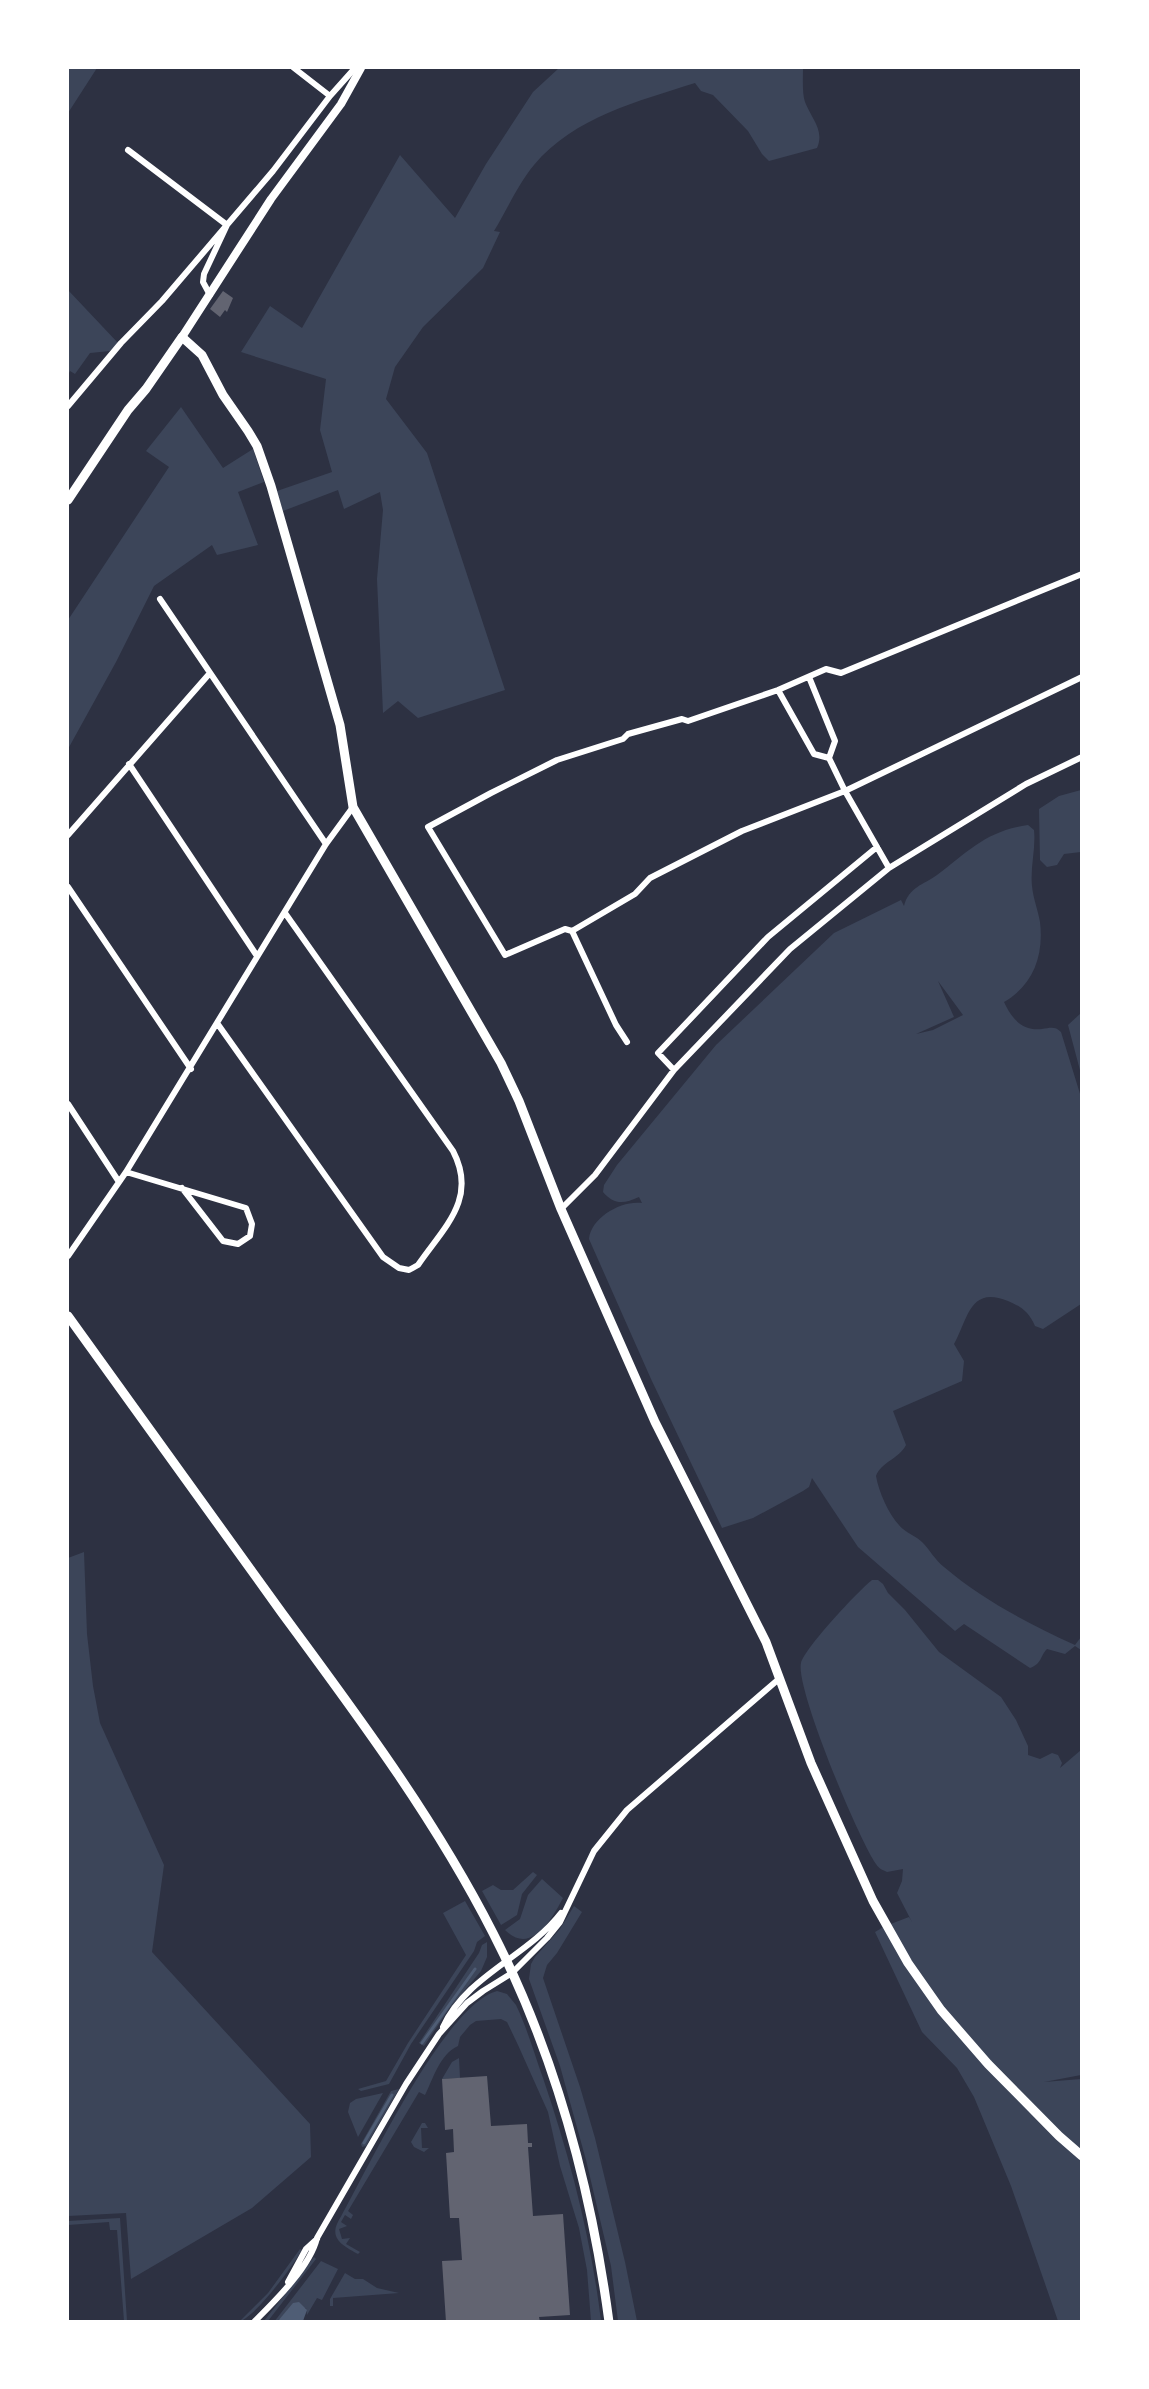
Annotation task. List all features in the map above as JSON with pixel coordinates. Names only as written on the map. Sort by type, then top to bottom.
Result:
[{"type":"main road","points":[[68,500],[128,410],[146,389],[182,337],[202,355],[223,395],[248,431],[257,446],[272,486],[340,725],[353,807],[501,1063],[523,1111],[561,1209],[656,1422],[766,1642],[811,1763],[873,1900],[908,1963],[941,2010],[988,2064],[1082,2156]]},
{"type":"main road","points":[[68,1316],[382,1749],[451,1857],[506,1960],[547,2060],[574,2144],[594,2228],[609,2322]]},
{"type":"street","points":[[294,68],[330,96]]},
{"type":"street","points":[[68,406],[273,171],[330,96],[355,68]]},
{"type":"street","points":[[182,337],[272,199],[340,104],[361,68]]},
{"type":"street","points":[[128,150],[227,225]]},
{"type":"street","points":[[210,295],[203,282],[204,274],[227,225]]},
{"type":"street","points":[[1082,574],[841,673],[826,669],[778,690],[688,721],[682,719],[628,734],[623,739],[557,760],[428,827],[505,955],[565,929],[572,931],[634,894],[650,878],[742,831],[845,790],[1082,676]]},
{"type":"street","points":[[160,598],[326,844]]},
{"type":"street","points":[[68,835],[210,673]]},
{"type":"street","points":[[809,677],[835,741],[829,758],[889,868]]},
{"type":"street","points":[[778,690],[814,754],[829,758]]},
{"type":"street","points":[[561,1209],[596,1175],[674,1070],[790,949],[889,868],[1026,783],[1082,757]]},
{"type":"street","points":[[129,764],[257,956]]},
{"type":"street","points":[[68,1256],[126,1172],[191,1069],[326,844],[353,807]]},
{"type":"street","points":[[674,1070],[658,1053],[768,937],[876,847]]},
{"type":"street","points":[[68,887],[191,1069]]},
{"type":"street","points":[[217,1023],[383,1257],[399,1268],[409,1270],[418,1265],[459,1205],[463,1177],[460,1164],[285,913]]},
{"type":"street","points":[[572,931],[616,1025],[627,1042]]},
{"type":"street","points":[[68,1104],[119,1182]]},
{"type":"street","points":[[126,1172],[182,1188],[246,1208],[252,1224],[250,1236],[238,1244],[224,1241],[182,1188]]},
{"type":"street","points":[[439,2034],[467,2003],[512,1973],[547,1938],[560,1922],[594,1851],[627,1810],[780,1677]]},
{"type":"street","points":[[254,2322],[285,2288],[306,2249],[317,2238],[448,2016],[463,1997],[506,1960],[544,1932],[565,1908]]},
{"type":"shaded area","points":[[70,68],[97,68],[68,113],[68,71]]},
{"type":"shaded area","points":[[559,68],[803,68],[804,98],[816,124],[819,142],[817,148],[769,161],[748,131],[713,95],[701,91],[695,83],[630,104],[588,123],[568,134],[550,148],[528,172],[494,231],[500,232],[483,268],[423,327],[395,367],[386,399],[427,453],[505,690],[418,718],[398,701],[383,713],[377,579],[383,510],[380,492],[344,509],[338,490],[283,511],[277,491],[332,472],[320,430],[326,379],[241,352],[270,306],[302,328],[400,155],[455,218],[486,164],[533,92]]},
{"type":"shaded area","points":[[68,290],[118,343],[110,351],[90,353],[75,374],[70,371],[68,375]]},
{"type":"shaded area","points":[[181,407],[223,468],[253,449],[264,482],[238,492],[258,545],[217,555],[212,545],[154,586],[116,662],[68,749],[68,620],[169,467],[146,451]]},
{"type":"shaded area","points":[[1081,790],[1081,852],[1064,854],[1057,865],[1047,867],[1040,860],[1039,809],[1059,796]]},
{"type":"shaded area","points":[[1028,825],[1034,830],[1032,886],[1041,935],[1038,958],[1029,978],[1014,995],[1004,1002],[1010,1014],[1023,1026],[1035,1029],[1054,1028],[1061,1032],[1081,1097],[1081,1304],[1043,1329],[1035,1326],[1024,1310],[1008,1301],[995,1297],[977,1301],[954,1344],[964,1361],[962,1381],[893,1411],[906,1445],[899,1454],[878,1471],[876,1476],[886,1505],[898,1524],[922,1542],[941,1564],[959,1579],[1024,1620],[1058,1637],[1075,1645],[1081,1637],[1081,1650],[1075,1646],[1065,1654],[1047,1649],[1039,1662],[1030,1668],[964,1624],[955,1631],[858,1547],[812,1478],[809,1487],[803,1491],[753,1518],[722,1528],[651,1379],[589,1239],[591,1231],[601,1217],[617,1207],[642,1203],[639,1197],[624,1202],[615,1201],[603,1192],[604,1185],[617,1165],[716,1045],[834,933],[901,900],[904,906],[909,895],[917,887],[979,843],[1013,828]],"holes":[[[938,981],[963,1015],[933,1030],[916,1034],[954,1017]]]},
{"type":"shaded area","points":[[1081,1013],[1081,1074],[1068,1025]]},
{"type":"shaded area","points":[[84,1552],[87,1634],[100,1723],[164,1865],[152,1952],[310,2124],[311,2157],[252,2208],[131,2279],[126,2213],[68,2216],[68,1558]]},
{"type":"shaded area","points":[[872,1580],[878,1580],[883,1584],[888,1593],[939,1652],[1001,1697],[1016,1720],[1028,1746],[1028,1755],[1040,1759],[1052,1753],[1058,1755],[1062,1763],[1060,1768],[1081,1750],[1081,2075],[1044,2082],[1081,2079],[1081,2151],[1023,2097],[941,2008],[888,1925],[909,1917],[912,1922],[897,1893],[902,1881],[903,1869],[887,1872],[878,1867],[856,1826],[830,1764],[808,1702],[801,1663],[844,1607]]},
{"type":"shaded area","points":[[533,1872],[537,1875],[522,1894],[517,1915],[501,1925],[482,1891],[493,1885],[501,1890],[513,1890]]},
{"type":"shaded area","points":[[542,1879],[563,1898],[553,1916],[540,1932],[523,1939],[515,1937],[505,1930],[520,1919],[528,1895]]},
{"type":"shaded area","points":[[465,1901],[485,1936],[477,1942],[474,1951],[411,2044],[389,2084],[361,2091],[358,2089],[386,2081],[466,1955],[443,1913]]},
{"type":"shaded area","points":[[574,1906],[582,1912],[547,1965],[543,1978],[595,2138],[637,2321],[618,2321],[611,2266],[586,2160],[560,2066],[529,1979],[531,1964],[535,1957],[560,1929]]},
{"type":"shaded area","points":[[885,1926],[939,2011],[1081,2158],[1081,2321],[1058,2321],[1011,2186],[974,2097],[957,2068],[922,2032],[875,1932]]},
{"type":"shaded area","points":[[487,1942],[487,1957],[481,1971],[449,2009],[424,2046],[419,2043],[479,1953],[482,1945]]},
{"type":"shaded area","points":[[497,1991],[507,1994],[516,2005],[553,2108],[571,2168],[592,2259],[601,2321],[591,2321],[587,2270],[579,2228],[560,2166],[548,2112],[507,2022],[501,2019],[476,2021],[470,2025],[460,2037],[458,2046],[442,2061],[425,2095],[419,2092],[348,2211],[353,2215],[351,2219],[345,2215],[341,2222],[347,2226],[339,2229],[342,2239],[350,2238],[346,2244],[360,2252],[358,2254],[337,2239],[335,2230],[337,2224],[386,2132],[431,2057],[454,2026],[476,2003]]},
{"type":"shaded area","points":[[459,2058],[460,2078],[442,2079],[452,2062]]},
{"type":"shaded area","points":[[399,2089],[366,2146],[362,2147],[361,2144],[391,2091]]},
{"type":"shaded area","points":[[383,2093],[358,2137],[348,2112],[350,2103],[356,2099]]},
{"type":"shaded area","points":[[422,2123],[425,2123],[428,2128],[421,2128],[422,2148],[429,2148],[424,2152],[414,2147],[411,2142]]},
{"type":"shaded area","points":[[120,2218],[127,2321],[124,2321],[117,2230],[110,2230],[109,2222],[68,2225],[68,2221]]},
{"type":"shaded area","points":[[300,2249],[302,2250],[273,2290],[254,2311],[239,2322],[268,2293]]},
{"type":"shaded area","points":[[314,2257],[316,2259],[268,2321],[264,2321]]},
{"type":"shaded area","points":[[321,2261],[338,2269],[322,2300],[317,2298],[307,2315],[306,2308],[274,2322]]},
{"type":"shaded area","points":[[345,2273],[355,2279],[363,2279],[377,2288],[399,2293],[333,2298],[333,2306],[330,2306],[330,2299]]},
{"type":"shaded area","points":[[299,2302],[307,2310],[303,2321],[278,2321],[293,2303]]},
{"type":"building","points":[[223,291],[233,298],[227,312],[225,310],[220,317],[210,309]]},
{"type":"building","points":[[487,2076],[491,2126],[527,2124],[528,2143],[532,2143],[532,2147],[528,2147],[533,2216],[563,2214],[570,2315],[539,2317],[540,2322],[446,2322],[442,2261],[462,2260],[459,2218],[450,2218],[446,2153],[454,2152],[453,2129],[445,2130],[442,2079]]},
{"type":"waterway","points":[[422,2043],[475,1969]]},
{"type":"waterway","points":[[364,2143],[392,2095]]}]
